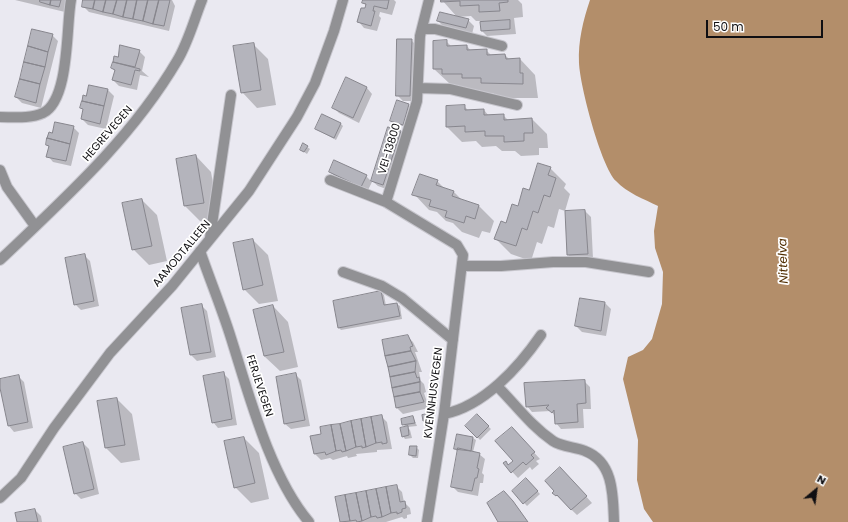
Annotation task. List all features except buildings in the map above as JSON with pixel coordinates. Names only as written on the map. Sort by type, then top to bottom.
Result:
[{"type":"street","points":[[0,117],[29,116],[44,113],[52,103],[58,93],[66,62],[71,0]]},
{"type":"street","name":"AAMODTALLEEN","points":[[0,498],[21,478],[54,428],[110,353],[172,286],[249,191],[297,117],[315,83],[334,31],[343,0]]},
{"type":"street","name":"VEI-13800","points":[[386,202],[415,107],[418,88],[420,36],[429,0]]},
{"type":"street","name":"HEGREVEGEN","points":[[0,260],[77,187],[122,139],[152,99],[178,60],[200,1]]},
{"type":"street","points":[[422,29],[435,29],[502,46]]},
{"type":"street","points":[[418,88],[450,89],[517,105]]},
{"type":"street","points":[[210,239],[231,95]]},
{"type":"street","points":[[0,170],[6,187],[35,226]]},
{"type":"street","points":[[330,180],[386,202],[457,245],[463,255],[462,266],[501,266],[581,262],[649,272]]},
{"type":"street","name":"FERJEVEGEN","points":[[200,251],[230,335],[255,415],[279,472],[297,508],[309,522]]},
{"type":"street","name":"KVENNHUSVEGEN","points":[[427,522],[444,414],[462,266]]},
{"type":"street","points":[[343,272],[382,286],[402,298],[453,340]]},
{"type":"street","points":[[444,414],[456,412],[497,386],[524,359],[541,335]]},
{"type":"street","points":[[497,386],[532,425],[555,443],[586,451],[600,460],[608,471],[614,501],[614,522]]},
{"type":"water","name":"Nittelva","points":[[590,0],[848,0],[848,522],[653,522],[644,509],[637,480],[638,440],[623,379],[628,357],[643,350],[652,339],[662,304],[663,272],[655,248],[654,231],[658,206],[630,192],[616,181],[610,173],[604,159],[592,125],[583,89],[579,63],[579,47],[585,16]]}]
